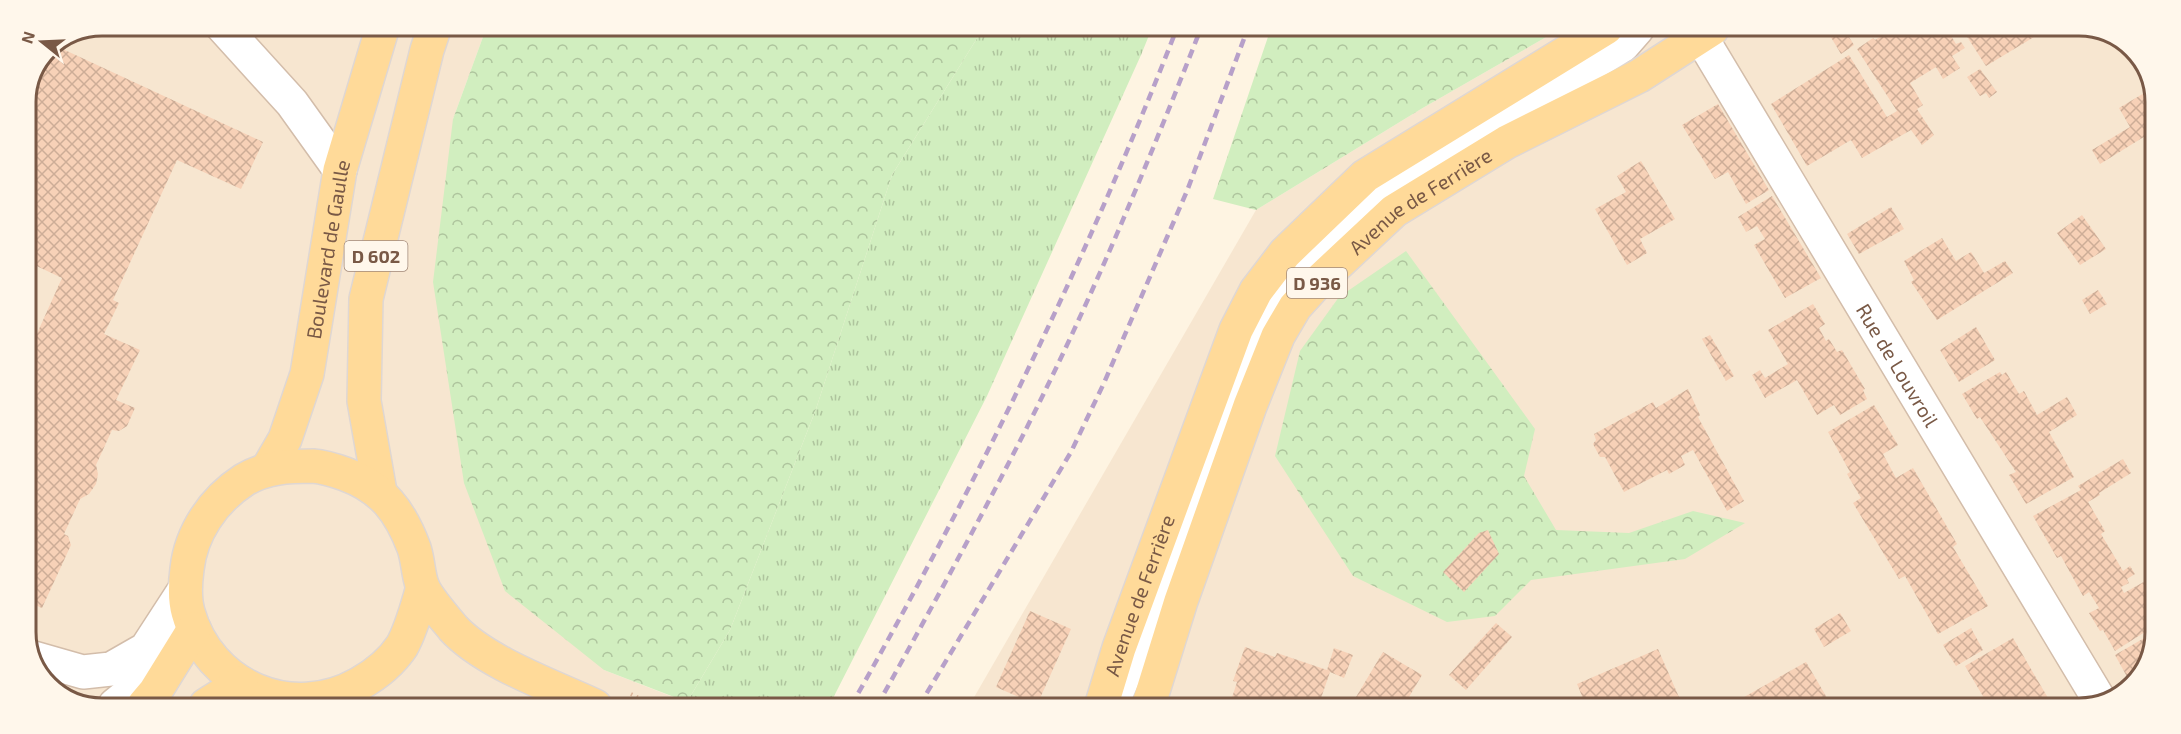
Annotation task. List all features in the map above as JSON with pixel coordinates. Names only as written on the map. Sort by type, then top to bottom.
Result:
[{"type":"main road","name":"Boulevard de Gaulle","points":[[267,470],[285,440],[307,374],[340,170],[379,36]]},
{"type":"main road","name":"D 602","points":[[380,492],[364,401],[366,299],[432,36]]},
{"type":"main road","name":"Avenue de Ferrière","points":[[1103,698],[1119,648],[1236,330],[1256,291],[1285,253],[1365,176],[1593,36]]},
{"type":"main road","name":"Avenue de Ferrière","points":[[1151,698],[1181,601],[1250,406],[1278,336],[1295,307],[1314,285],[1394,211],[1507,142],[1640,76],[1695,36]]},
{"type":"main road","points":[[150,698],[186,641],[185,589],[188,554],[202,521],[225,494],[245,479],[267,470],[289,466],[324,467],[357,478],[380,492],[399,516],[414,550],[423,587],[454,628],[482,652],[578,698]]},
{"type":"main road","points":[[334,698],[375,675],[401,646],[416,611],[423,587]]},
{"type":"main road","points":[[186,641],[201,643],[219,666],[252,695],[274,698]]},
{"type":"street","points":[[231,36],[292,103],[340,170]]},
{"type":"street","points":[[1114,698],[1167,578],[1254,341],[1274,303],[1301,270],[1381,190],[1623,45],[1630,36]]},
{"type":"street","name":"Rue de Louvroil","points":[[1707,36],[2096,695]]},
{"type":"street","points":[[43,661],[83,672],[111,669],[146,649],[185,589]]},
{"type":"street","points":[[123,698],[186,641]]},
{"type":"shaded area","points":[[483,36],[453,119],[604,670],[676,698],[102,698],[85,696],[65,687],[55,679],[45,665],[36,636],[36,102],[37,89],[44,72],[72,72],[72,44],[89,37]]},
{"type":"shaded area","points":[[1548,36],[2079,36],[2096,38],[2116,47],[2126,55],[2136,69],[2145,98],[2145,632],[2143,649],[2134,669],[2126,679],[2112,689],[2079,698],[974,698],[1256,210],[1421,109]]},
{"type":"green space","points":[[483,36],[978,36],[892,175],[816,409],[730,630],[689,698],[677,698],[604,670],[505,591],[464,483],[433,282],[453,119]]},
{"type":"green space","points":[[978,36],[1149,36],[987,396],[833,698],[689,698],[730,630],[816,409],[892,175]]},
{"type":"green space","points":[[1268,36],[1548,36],[1421,109],[1256,210],[1213,199]]},
{"type":"green space","points":[[1406,251],[1535,429],[1524,476],[1556,530],[1629,533],[1693,511],[1745,523],[1685,559],[1531,580],[1495,616],[1447,622],[1353,576],[1275,456],[1300,351],[1339,297]]},
{"type":"building","points":[[1830,36],[1848,36],[1854,45],[1841,54]]},
{"type":"building","points":[[1882,36],[1951,36],[1956,44],[1961,42],[1965,48],[1952,56],[1960,68],[1943,79],[1936,67],[1910,83],[1923,105],[1917,109],[1934,135],[1922,145],[1911,130],[1862,158],[1851,140],[1807,166],[1771,104],[1849,55],[1887,117],[1897,111],[1857,49],[1873,38],[1875,40]]},
{"type":"building","points":[[1967,36],[2035,36],[1986,66]]},
{"type":"building","points":[[72,53],[263,142],[241,189],[177,160],[113,300],[119,303],[104,334],[140,350],[116,400],[135,408],[127,426],[119,431],[112,430],[96,465],[98,474],[96,484],[89,494],[80,499],[64,534],[68,536],[71,545],[42,608],[36,605],[36,336],[62,278],[36,266],[36,102],[37,89],[44,72],[72,72]]},
{"type":"building","points":[[1980,69],[1997,92],[1989,98],[1986,93],[1980,96],[1967,77]]},
{"type":"building","points":[[2144,93],[2145,136],[2100,164],[2092,150],[2130,127],[2119,108]]},
{"type":"building","points":[[1718,104],[1769,190],[1746,204],[1728,172],[1715,179],[1682,125]]},
{"type":"building","points":[[1641,161],[1675,219],[1640,239],[1647,253],[1627,265],[1595,209],[1626,192],[1617,176]]},
{"type":"building","points":[[1772,196],[1821,278],[1785,298],[1754,245],[1765,239],[1757,226],[1746,232],[1738,217]]},
{"type":"building","points":[[1891,207],[1904,229],[1859,254],[1847,234]]},
{"type":"building","points":[[2082,215],[2106,249],[2080,265],[2057,233]]},
{"type":"building","points":[[1942,238],[1956,261],[1971,252],[1984,273],[2005,261],[2013,273],[1937,320],[1911,282],[1914,280],[1904,261]]},
{"type":"building","points":[[2098,290],[2107,304],[2090,314],[2082,300]]},
{"type":"building","points":[[1813,304],[1825,324],[1819,328],[1826,341],[1829,339],[1837,352],[1842,350],[1865,389],[1863,390],[1867,399],[1840,415],[1834,405],[1817,415],[1797,380],[1765,398],[1752,375],[1760,370],[1765,378],[1788,364],[1768,330]]},
{"type":"building","points":[[1976,327],[1995,360],[1959,382],[1940,350]]},
{"type":"building","points":[[1710,335],[1734,376],[1726,381],[1702,339]]},
{"type":"building","points":[[2000,372],[2002,375],[2006,372],[2019,394],[2024,391],[2037,415],[2067,397],[2077,415],[2049,432],[2074,477],[2026,504],[2009,475],[2016,472],[1980,417],[1977,419],[1962,394]]},
{"type":"building","points":[[1688,389],[1700,415],[1698,417],[1744,501],[1727,511],[1693,450],[1681,456],[1685,465],[1669,474],[1667,470],[1624,492],[1605,457],[1600,457],[1593,444],[1596,440],[1594,434],[1653,402],[1656,408]]},
{"type":"building","points":[[1874,405],[1898,445],[1883,454],[1896,478],[1913,468],[1957,544],[1953,547],[1988,606],[1938,634],[1905,576],[1899,579],[1853,503],[1861,498],[1828,432]]},
{"type":"building","points":[[2123,459],[2131,473],[2088,502],[2105,531],[2101,534],[2123,571],[2130,566],[2135,574],[2127,579],[2129,583],[2121,587],[2124,593],[2145,581],[2145,632],[2115,651],[2103,630],[2100,631],[2089,613],[2099,608],[2089,592],[2083,596],[2061,556],[2057,558],[2033,516],[2081,490],[2078,486]]},
{"type":"building","points":[[1488,530],[1499,554],[1464,592],[1443,572],[1479,533]]},
{"type":"building","points":[[1030,611],[1071,629],[1040,698],[1021,698],[996,687]]},
{"type":"building","points":[[1840,613],[1851,631],[1824,647],[1814,629]]},
{"type":"building","points":[[1496,623],[1512,637],[1466,690],[1449,675]]},
{"type":"building","points":[[1971,628],[1983,650],[1956,666],[1943,645]]},
{"type":"building","points":[[2013,638],[2048,698],[1984,698],[1965,666]]},
{"type":"building","points":[[2144,638],[2140,657],[2127,677],[2115,655]]},
{"type":"building","points":[[1245,647],[1275,657],[1277,653],[1327,670],[1334,648],[1353,655],[1344,678],[1330,672],[1321,698],[1232,698],[1237,682],[1233,681]]},
{"type":"building","points":[[1658,649],[1679,698],[1583,698],[1577,684]]},
{"type":"building","points":[[1383,652],[1422,675],[1410,698],[1355,698]]},
{"type":"building","points":[[1806,662],[1827,698],[1742,698]]},
{"type":"railway","points":[[855,698],[985,457],[1067,288],[1174,36]]},
{"type":"railway","points":[[881,698],[1004,473],[1046,389],[1116,235],[1198,36]]},
{"type":"railway","points":[[924,698],[1071,452],[1104,383],[1187,191],[1245,36]]}]
